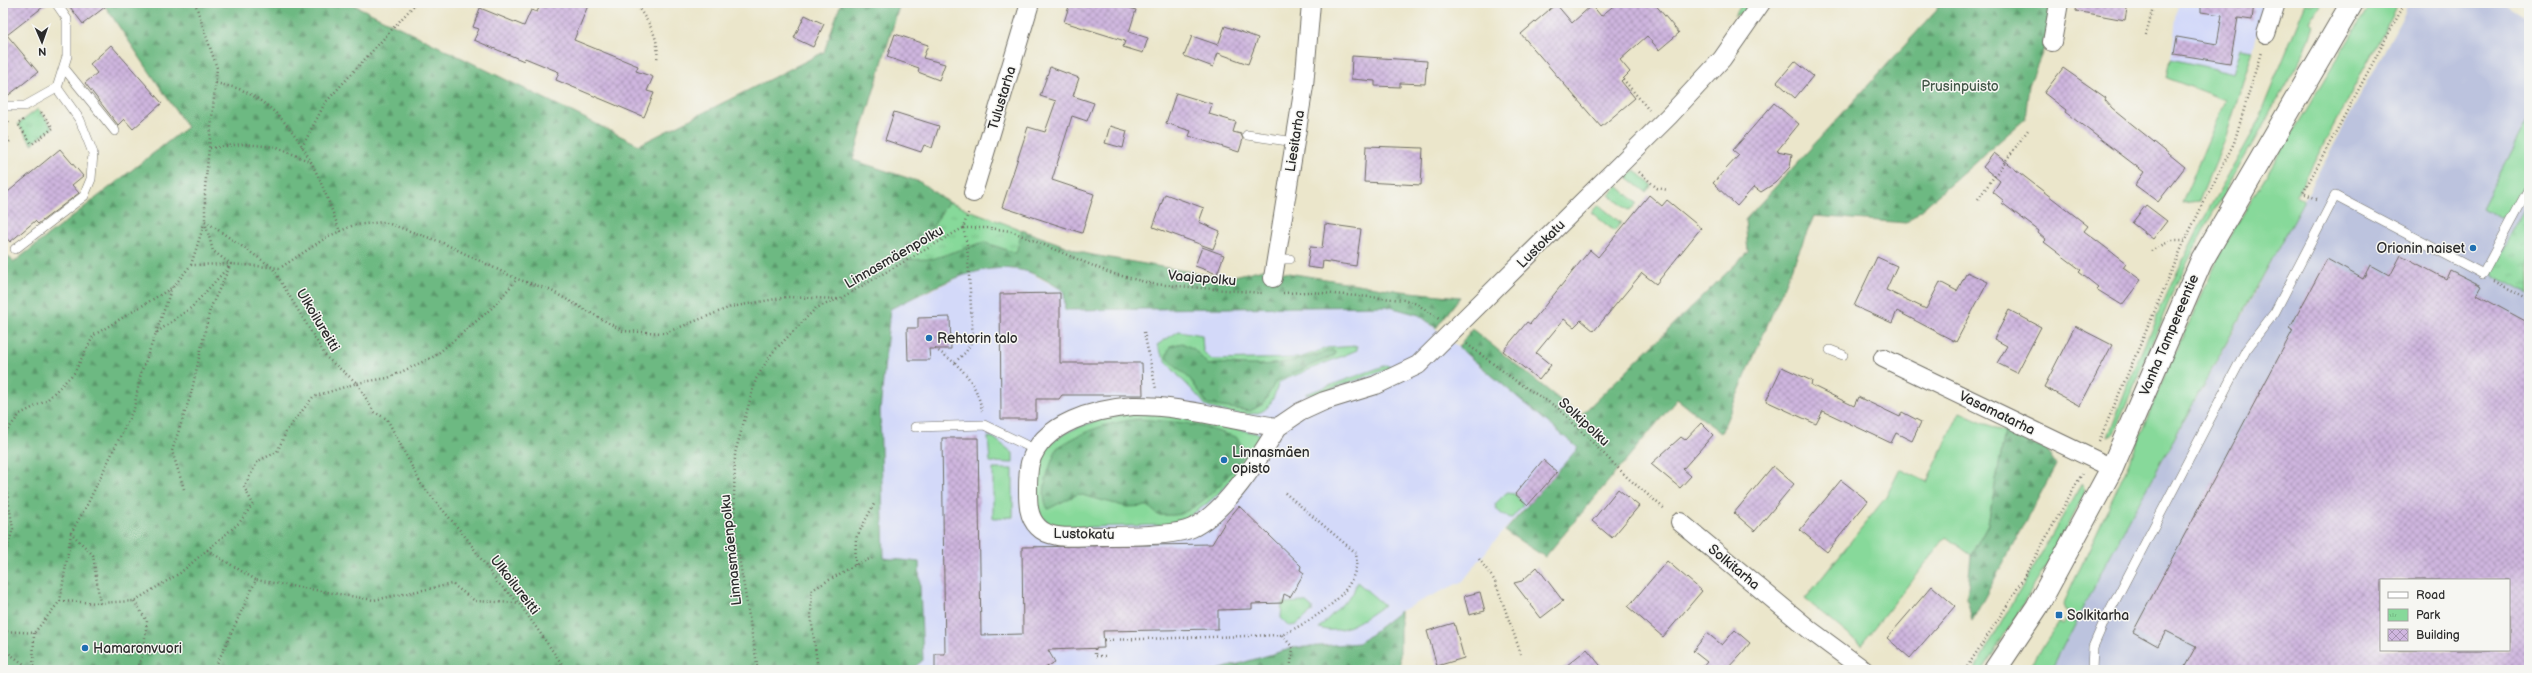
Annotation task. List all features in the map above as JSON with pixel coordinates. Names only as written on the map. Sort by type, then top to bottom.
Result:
[{"type":"main road","name":"Vanha Tampereentie","points":[[1995,670],[2037,608],[2112,468],[2201,262],[2352,3]]},
{"type":"street","name":"Tulustarha","points":[[973,193],[1030,3]]},
{"type":"street","name":"Liesitarha","points":[[1273,288],[1283,259],[1295,142],[1304,86],[1311,3]]},
{"type":"street","name":"Lustokatu","points":[[1278,427],[1231,421],[1159,406],[1115,407],[1073,419],[1046,439],[1036,450],[1030,463],[1028,504],[1031,518],[1046,534],[1078,536],[1171,532],[1192,528],[1208,518],[1241,482],[1278,427],[1300,412],[1324,401],[1376,385],[1418,365],[1669,116],[1722,59],[1761,3]]},
{"type":"street","points":[[2052,42],[2059,3]]},
{"type":"street","points":[[2266,34],[2276,3]]},
{"type":"street","name":"Vasamatarha","points":[[1882,358],[2112,468]]},
{"type":"street","name":"Solkitarha","points":[[1680,522],[1810,630],[1864,670]]},
{"type":"lane","points":[[3,104],[5,106],[25,106],[58,88],[67,56],[67,19],[56,3]]},
{"type":"lane","points":[[64,68],[115,131]]},
{"type":"lane","points":[[15,249],[84,196],[91,179],[93,153],[80,120],[58,88]]},
{"type":"lane","points":[[1247,135],[1295,142]]},
{"type":"lane","points":[[2092,670],[2093,647],[2103,624],[2246,350],[2275,312],[2335,196],[2483,274],[2529,188]]},
{"type":"lane","points":[[1830,350],[1843,355]]},
{"type":"lane","points":[[915,427],[984,425],[1036,450]]},
{"type":"path","points":[[3,436],[20,414],[46,401],[74,373],[94,336],[173,287],[192,265],[204,222],[205,188],[217,68],[195,3]]},
{"type":"path","points":[[302,147],[325,103],[416,3]]},
{"type":"path","points":[[634,3],[654,31],[658,49],[657,60]]},
{"type":"path","points":[[2146,35],[2154,3]]},
{"type":"path","points":[[2330,205],[2303,193],[2405,3]]},
{"type":"path","points":[[1965,670],[2012,598],[2091,458],[2185,240],[2234,143],[2266,34]]},
{"type":"path","points":[[1623,79],[1651,112]]},
{"type":"path","points":[[216,83],[245,91],[280,116],[314,163],[340,232]]},
{"type":"path","points":[[33,101],[53,128],[32,144],[18,124],[38,109]]},
{"type":"path","points":[[1978,198],[2028,130]]},
{"type":"path","points":[[3,132],[10,140],[3,146]]},
{"type":"path","points":[[210,148],[243,144],[277,148],[314,163]]},
{"type":"path","points":[[1638,170],[1657,188],[1668,190]]},
{"type":"path","points":[[204,222],[213,251],[231,264]]},
{"type":"path","points":[[204,222],[272,267]]},
{"type":"path","points":[[192,265],[231,264],[280,268],[327,237],[354,225],[384,222],[442,242],[517,279],[548,289],[623,331],[666,333],[731,307],[787,297],[839,299]]},
{"type":"path","points":[[955,362],[966,352],[973,339],[967,244],[963,228]]},
{"type":"path","name":"Vaajapolku","points":[[963,228],[989,228],[1011,231],[1110,273],[1153,284],[1273,288],[1405,300],[1417,304],[1436,318],[1444,320]]},
{"type":"path","name":"Linnasmäenpolku","points":[[758,670],[736,539],[734,473],[739,436],[756,379],[772,353],[816,308],[839,299],[963,228]]},
{"type":"path","points":[[2151,251],[2172,240],[2185,240]]},
{"type":"path","points":[[156,333],[192,307],[231,264]]},
{"type":"path","points":[[184,489],[172,451],[191,394],[210,309],[231,264]]},
{"type":"path","name":"Ulkoilureitti","points":[[272,267],[327,358],[357,384],[374,412],[387,420],[393,427],[421,484],[468,540],[497,582],[519,603],[566,670]]},
{"type":"path","points":[[2483,274],[2529,299]]},
{"type":"path","points":[[60,601],[100,603],[134,601],[180,573],[239,523],[253,504],[244,487],[258,461],[277,452],[287,430],[313,397],[357,384],[388,378],[435,356],[493,307],[517,279]]},
{"type":"path","points":[[32,670],[34,633],[60,601],[71,533],[87,505],[134,408],[140,373],[173,287]]},
{"type":"path","points":[[1144,332],[1159,406]]},
{"type":"path","name":"Solkipolku","points":[[1467,344],[1520,384],[1558,408],[1629,479],[1680,522]]},
{"type":"path","points":[[935,349],[955,362],[974,382],[980,396],[984,425]]},
{"type":"path","points":[[3,470],[13,529],[3,562]]},
{"type":"path","points":[[1104,640],[1282,634],[1303,625],[1329,608],[1352,580],[1358,566],[1356,553],[1349,545],[1284,492]]},
{"type":"path","points":[[855,565],[856,538],[874,504]]},
{"type":"path","points":[[71,533],[93,556],[100,603]]},
{"type":"path","points":[[207,550],[256,580],[374,600],[452,584],[475,601],[519,603]]},
{"type":"path","points":[[818,670],[811,617],[812,590],[855,565],[872,558]]},
{"type":"path","points":[[1479,559],[1495,581],[1522,654]]},
{"type":"path","points":[[214,670],[256,580]]},
{"type":"path","points":[[134,601],[148,622],[142,654],[137,670]]},
{"type":"path","points":[[3,631],[34,633]]},
{"type":"path","points":[[1282,634],[1293,648],[1290,670]]},
{"type":"path","points":[[1095,648],[1095,656],[1105,656]]},
{"type":"path","points":[[3,649],[32,670]]},
{"type":"shaded area","points":[[2178,3],[2265,3],[2253,50],[2241,48],[2233,73],[2171,59]]},
{"type":"shaded area","points":[[2410,3],[2505,3],[2529,18],[2529,670],[2051,670],[2099,576],[2252,298]]},
{"type":"shaded area","name":"Linnasmäen opisto","points":[[1001,268],[1026,271],[1064,291],[1065,310],[1386,306],[1419,315],[1578,448],[1492,544],[1463,581],[1400,611],[1359,643],[1293,648],[1218,670],[911,670],[923,660],[884,558],[880,411],[890,309],[968,273]]},
{"type":"green space","points":[[103,3],[350,3],[639,145],[824,52],[841,3],[900,3],[853,160],[920,182],[948,202],[925,240],[893,260],[984,242],[1016,253],[1022,230],[1087,254],[1226,278],[1263,269],[1401,291],[1460,297],[1436,328],[1419,315],[1386,306],[1065,310],[1064,291],[1035,274],[1007,268],[990,269],[955,278],[890,309],[880,411],[884,558],[919,562],[923,660],[911,670],[3,670],[3,252],[14,262],[187,127]]},
{"type":"green space","points":[[1743,3],[1750,3],[1744,12],[1734,16]]},
{"type":"green space","name":"Prusinpuisto","points":[[1938,3],[2052,3],[2045,46],[2029,85],[2025,119],[1906,223],[1814,216],[1721,433],[1677,399],[1545,557],[1505,531],[1578,448],[1458,347],[1472,329],[1580,416],[1748,252],[1745,220],[1937,10]]},
{"type":"green space","points":[[2306,3],[2321,3],[2310,22],[2314,25],[2304,53],[2206,225],[2173,292],[2114,434],[2108,437],[2134,369],[2168,291],[2203,219],[2253,132]]},
{"type":"green space","points":[[2371,3],[2399,3],[2296,196],[2304,201],[2099,576],[2051,670],[2027,670],[2058,623],[2062,625],[2071,613],[2065,610],[2063,605],[2124,474],[2165,375],[2225,244]]},
{"type":"green space","points":[[2241,48],[2253,50],[2225,140],[2199,201],[2182,203],[2225,100],[2167,78],[2171,59],[2233,73]]},
{"type":"green space","points":[[38,109],[53,128],[32,144],[18,124]]},
{"type":"green space","points":[[2529,117],[2529,176],[2507,217],[2499,218],[2482,208]]},
{"type":"green space","points":[[1635,170],[1652,185],[1646,192],[1627,177]]},
{"type":"green space","points":[[1618,186],[1637,203],[1630,211],[1609,195]]},
{"type":"green space","points":[[2529,199],[2529,294],[2494,276],[2492,271]]},
{"type":"green space","points":[[948,202],[1022,230],[1016,253],[984,242],[932,259],[893,260],[925,240]]},
{"type":"green space","points":[[1599,205],[1621,223],[1614,231],[1591,212]]},
{"type":"green space","points":[[1179,331],[1202,335],[1203,351],[1212,360],[1299,358],[1327,348],[1357,346],[1357,350],[1279,382],[1272,400],[1264,410],[1257,413],[1240,414],[1207,407],[1173,370],[1161,354],[1157,345]]},
{"type":"green space","points":[[1182,343],[1194,349],[1208,365],[1260,365],[1281,363],[1332,350],[1335,352],[1335,355],[1276,381],[1263,404],[1250,411],[1208,405],[1190,379],[1166,357],[1170,346]]},
{"type":"green space","points":[[1387,365],[1391,368],[1313,395],[1306,394]]},
{"type":"green space","points":[[1960,412],[2005,432],[1988,524],[1971,555],[1946,537],[1861,645],[1805,599],[1886,497],[1900,469],[1927,482]]},
{"type":"green space","points":[[1125,413],[1163,413],[1260,434],[1263,437],[1243,465],[1208,503],[1194,513],[1179,520],[1163,525],[1056,528],[1046,521],[1040,514],[1038,506],[1036,494],[1036,474],[1041,458],[1049,445],[1061,436],[1092,423]]},
{"type":"green space","points":[[1139,419],[1186,423],[1207,428],[1236,437],[1247,452],[1217,488],[1200,503],[1180,514],[1158,515],[1148,506],[1127,507],[1078,494],[1048,509],[1044,495],[1046,479],[1057,448],[1096,428]]},
{"type":"green space","points":[[2005,432],[2045,449],[2056,465],[1972,621],[1967,598],[1971,555],[1988,524]]},
{"type":"green space","points":[[988,437],[994,438],[1013,453],[1013,463],[990,462]]},
{"type":"green space","points":[[993,469],[1013,469],[1013,517],[993,518]]},
{"type":"green space","points":[[2082,483],[2085,490],[2083,497],[2057,548],[1983,670],[1974,670]]},
{"type":"green space","points":[[1506,493],[1515,494],[1523,505],[1512,518],[1501,514],[1495,504]]},
{"type":"green space","points":[[1357,582],[1384,605],[1362,620],[1345,628],[1327,630],[1319,628],[1353,593]]},
{"type":"green space","points":[[1305,602],[1312,608],[1312,612],[1296,625],[1289,626],[1281,618],[1282,603]]},
{"type":"green space","points":[[1400,611],[1400,670],[1218,670],[1293,648],[1359,643]]},
{"type":"building","points":[[3,3],[48,3],[7,35],[38,72],[5,98],[3,98]]},
{"type":"building","points":[[67,3],[110,3],[83,24]]},
{"type":"building","points":[[541,3],[589,3],[574,40],[638,66],[636,71],[653,77],[647,91],[654,93],[644,117],[556,80],[559,72],[525,58],[524,61],[474,40],[479,29],[473,27],[480,8],[524,26],[531,10],[537,12]]},
{"type":"building","points":[[1070,3],[1116,3],[1136,10],[1129,32],[1148,38],[1143,53],[1123,47],[1125,41],[1064,22]]},
{"type":"building","points":[[1617,3],[1654,3],[1679,33],[1659,50],[1647,36],[1620,60],[1630,72],[1621,81],[1635,98],[1601,127],[1521,34],[1556,4],[1572,23],[1592,5],[1601,16]]},
{"type":"building","points":[[2077,3],[2128,3],[2125,20],[2076,11]]},
{"type":"building","points":[[2201,3],[2254,3],[2252,20],[2238,18],[2230,63],[2174,54],[2177,37],[2217,44],[2222,15],[2201,12]]},
{"type":"building","points":[[805,15],[824,24],[813,47],[794,38]]},
{"type":"building","points":[[1225,26],[1258,38],[1248,64],[1218,53],[1213,67],[1184,56],[1192,36],[1218,45]]},
{"type":"building","points":[[895,34],[928,45],[923,58],[945,64],[939,80],[918,72],[919,68],[887,57]]},
{"type":"building","points":[[111,45],[162,103],[133,129],[124,119],[118,125],[85,83],[97,73],[90,64]]},
{"type":"building","points":[[1352,56],[1427,61],[1425,84],[1400,83],[1400,87],[1375,86],[1375,81],[1351,79]]},
{"type":"building","points":[[1795,61],[1813,76],[1795,98],[1777,82]]},
{"type":"building","points":[[1050,67],[1079,78],[1073,96],[1094,103],[1087,121],[1072,116],[1052,180],[1094,194],[1082,233],[1002,207],[1028,127],[1045,132],[1056,101],[1040,96]]},
{"type":"building","points":[[2063,68],[2106,98],[2105,100],[2112,108],[2185,167],[2158,202],[2135,185],[2144,172],[2065,112],[2066,110],[2044,93]]},
{"type":"building","points":[[1176,93],[1212,104],[1209,114],[1236,122],[1233,132],[1241,134],[1243,139],[1239,152],[1189,136],[1191,131],[1166,123]]},
{"type":"building","points":[[1774,103],[1799,124],[1777,151],[1792,154],[1790,167],[1775,183],[1761,192],[1754,187],[1737,206],[1713,183],[1739,155],[1733,150]]},
{"type":"building","points":[[894,112],[939,126],[932,148],[924,145],[921,152],[885,140]]},
{"type":"building","points":[[1110,126],[1127,131],[1123,148],[1105,143]]},
{"type":"building","points":[[1366,146],[1423,148],[1421,185],[1364,182]]},
{"type":"building","points":[[60,149],[83,176],[72,185],[79,193],[38,224],[35,221],[10,242],[3,234],[3,196]]},
{"type":"building","points":[[1994,153],[2088,226],[2084,231],[2126,263],[2123,267],[2141,280],[2122,305],[2096,289],[2098,287],[2079,272],[2081,270],[2044,242],[2046,240],[2038,233],[2039,231],[2002,203],[2004,201],[1993,192],[2000,181],[1983,167]]},
{"type":"building","points":[[1165,194],[1204,208],[1199,222],[1220,231],[1213,249],[1153,227]]},
{"type":"building","points":[[1649,195],[1662,206],[1667,200],[1701,228],[1656,284],[1642,273],[1594,331],[1581,320],[1574,327],[1564,319],[1536,353],[1551,365],[1539,380],[1503,351],[1527,322],[1530,324],[1590,250],[1598,257]]},
{"type":"building","points":[[2146,205],[2167,221],[2153,239],[2132,223]]},
{"type":"building","points":[[1325,224],[1361,229],[1356,266],[1323,261],[1322,269],[1307,267],[1310,247],[1322,248]]},
{"type":"building","points":[[1202,247],[1224,255],[1217,274],[1195,266]]},
{"type":"building","points":[[2401,255],[2446,279],[2450,270],[2482,286],[2477,295],[2529,323],[2529,670],[2183,670],[2196,646],[2166,631],[2158,646],[2133,632],[2293,330],[2290,328],[2327,259],[2363,279],[2370,265],[2390,276]]},
{"type":"building","points":[[1877,257],[1897,266],[1886,290],[1926,309],[1940,282],[1957,291],[1967,272],[1988,282],[1956,342],[1897,311],[1892,323],[1854,306]]},
{"type":"building","points":[[1060,293],[1060,363],[1142,363],[1143,395],[1062,395],[1059,399],[1036,399],[1036,419],[1001,419],[1000,294]]},
{"type":"building","points":[[2009,310],[2041,327],[2017,373],[1997,363],[2007,346],[1994,339]]},
{"type":"building","name":"Rehtorin talo","points":[[950,317],[951,349],[929,349],[930,360],[908,360],[907,328],[918,328],[918,318]]},
{"type":"building","points":[[2075,326],[2112,345],[2080,406],[2044,387]]},
{"type":"building","points":[[1782,367],[1812,381],[1811,385],[1854,406],[1858,397],[1900,417],[1902,412],[1921,422],[1912,441],[1896,433],[1891,443],[1823,411],[1816,424],[1766,401]]},
{"type":"building","points":[[1701,423],[1713,435],[1683,469],[1691,476],[1680,488],[1651,464],[1681,437],[1685,440]]},
{"type":"building","points":[[942,438],[978,438],[981,635],[1023,634],[1022,547],[1212,544],[1224,524],[1239,506],[1301,566],[1300,570],[1304,573],[1290,597],[1284,594],[1282,603],[1252,604],[1252,609],[1218,610],[1218,629],[1103,631],[1104,648],[1048,650],[1055,662],[1042,670],[935,670],[935,654],[945,654]]},
{"type":"building","points":[[1543,460],[1557,472],[1528,505],[1515,494]]},
{"type":"building","points":[[1773,466],[1794,484],[1755,531],[1734,513]]},
{"type":"building","points":[[1841,480],[1868,501],[1827,552],[1800,530]]},
{"type":"building","points":[[1618,489],[1639,506],[1612,538],[1592,521]]},
{"type":"building","points":[[1667,561],[1702,591],[1663,637],[1628,607]]},
{"type":"building","points":[[1537,567],[1563,601],[1541,618],[1514,583],[1522,581]]},
{"type":"building","points":[[1932,586],[1955,606],[1910,658],[1887,638]]},
{"type":"building","points":[[1480,592],[1485,611],[1469,615],[1464,596]]},
{"type":"building","points":[[1454,623],[1464,658],[1437,666],[1427,631]]},
{"type":"building","points":[[1735,630],[1750,643],[1741,654],[1726,670],[1700,670],[1707,662],[1693,651],[1707,633],[1722,645]]},
{"type":"building","points":[[1587,649],[1604,670],[1561,670]]},
{"type":"place","name":"Orionin naiset","points":[[2473,248]]},
{"type":"place","name":"Rehtorin talo","points":[[929,338]]},
{"type":"place","name":"Linnasmäen opisto","points":[[1224,460]]},
{"type":"place","name":"Solkitarha","points":[[2059,615]]},
{"type":"place","name":"Hamaronvuori","points":[[85,648]]}]
